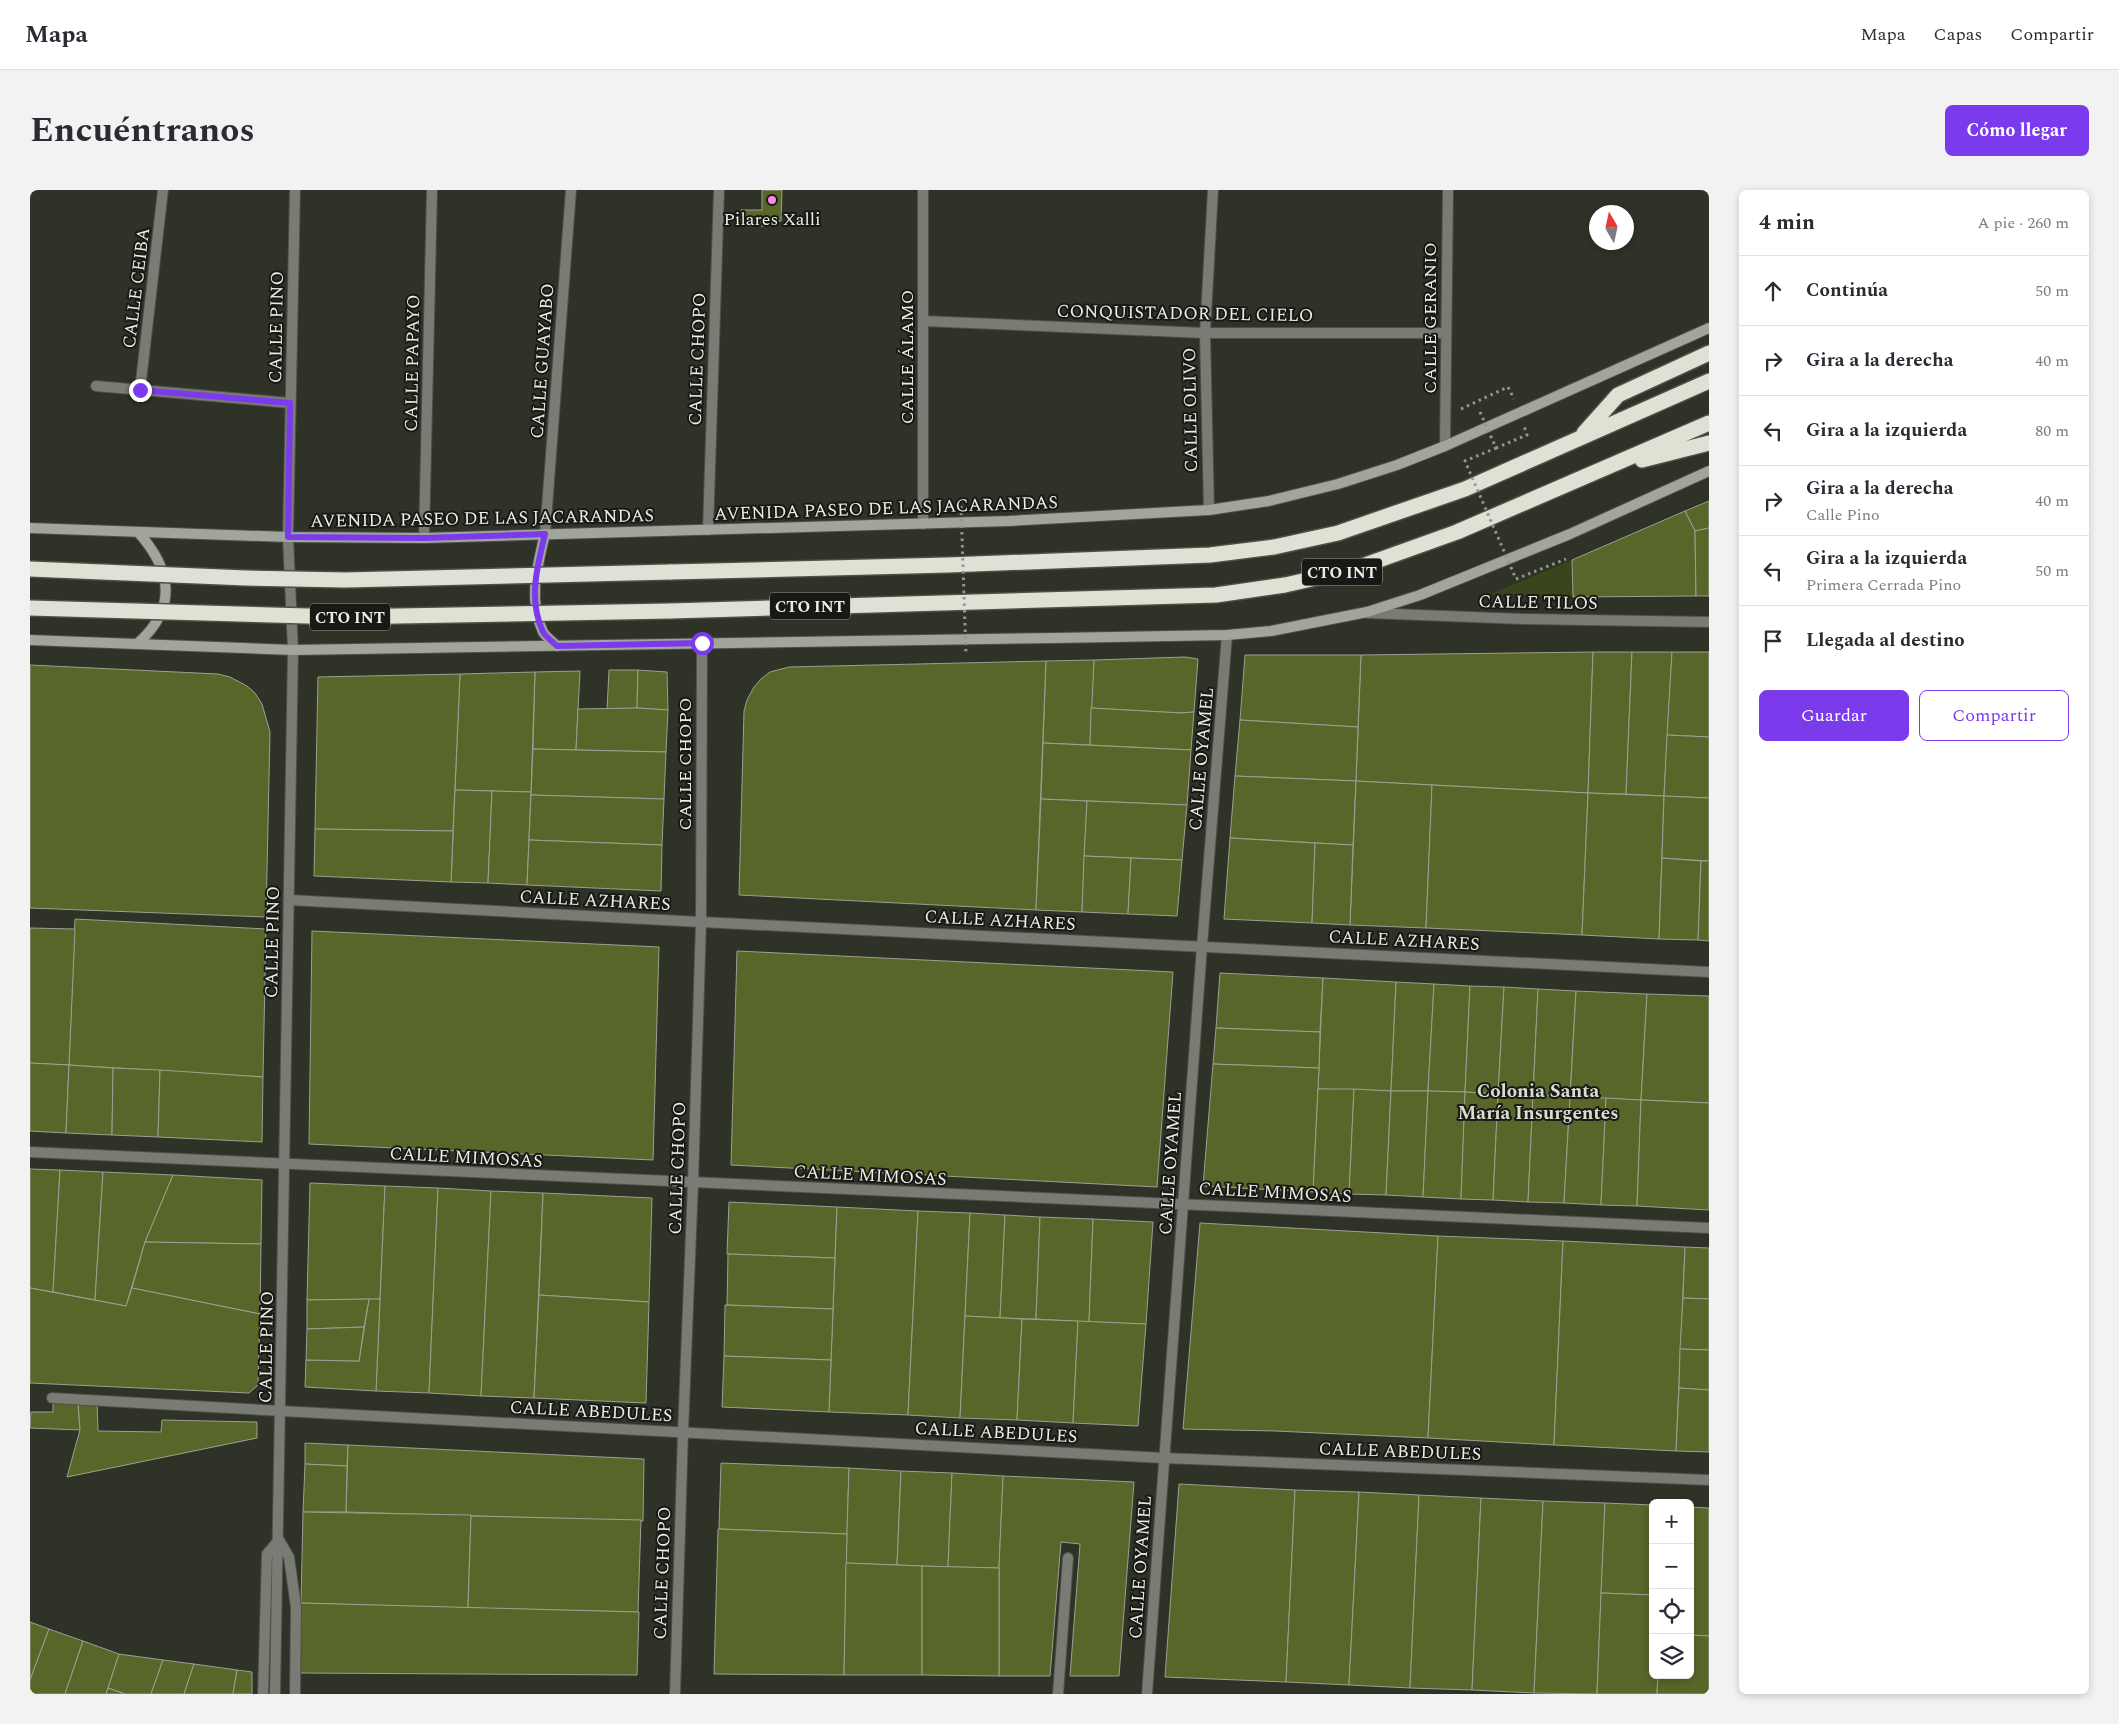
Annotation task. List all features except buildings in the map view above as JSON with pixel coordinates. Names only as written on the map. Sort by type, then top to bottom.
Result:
[{"type":"highway","points":[[1580,437],[1618,395],[1709,353]]},
{"type":"highway","name":"CTO INT","points":[[30,569],[346,580],[948,565],[1210,554],[1274,547],[1338,533],[1403,512],[1465,488],[1709,382]]},
{"type":"highway","points":[[1692,389],[1709,390]]},
{"type":"highway","name":"CTO INT","points":[[30,608],[343,617],[670,611],[1216,595],[1275,586],[1351,570],[1457,532],[1708,423]]},
{"type":"highway","points":[[1606,468],[1709,443]]},
{"type":"main road","name":"AVENIDA PASEO DE LAS JACARANDAS","points":[[30,528],[288,537],[424,538],[1009,521],[1209,510],[1268,501],[1338,484],[1445,446],[1709,328]]},
{"type":"main road","name":"CTO INT","points":[[30,640],[293,650],[1227,635],[1271,631],[1367,612],[1420,595],[1570,534],[1709,471]]},
{"type":"main road","points":[[137,644],[149,634],[158,621],[164,606],[166,590],[159,558],[138,532]]},
{"type":"main road","points":[[545,534],[536,572],[534,592],[544,634],[557,646]]},
{"type":"street","name":"CALLE CEIBA","points":[[140,390],[163,190]]},
{"type":"street","name":"CALLE PINO","points":[[275,1694],[293,650],[288,537],[295,190]]},
{"type":"street","name":"CALLE PAPAYO","points":[[424,538],[432,190]]},
{"type":"street","name":"CALLE GUAYABO","points":[[545,534],[571,190]]},
{"type":"street","name":"CALLE CHOPO","points":[[708,530],[719,190]]},
{"type":"street","name":"CALLE ÁLAMO","points":[[923,190],[924,524]]},
{"type":"street","name":"CALLE OLIVO","points":[[1209,510],[1205,333],[1213,190]]},
{"type":"street","name":"CALLE GERANIO","points":[[1445,446],[1447,416],[1448,190]]},
{"type":"street","name":"CONQUISTADOR DEL CIELO","points":[[923,321],[1205,333],[1446,333]]},
{"type":"street","points":[[96,386],[290,403]]},
{"type":"street","name":"CALLE TILOS","points":[[1367,612],[1523,619],[1709,622]]},
{"type":"street","name":"CALLE OYAMEL","points":[[1147,1694],[1202,946],[1227,635]]},
{"type":"street","name":"CALLE CHOPO","points":[[676,1694],[682,1432],[693,1183],[701,922],[702,643]]},
{"type":"street","name":"CALLE AZHARES","points":[[289,900],[1709,972]]},
{"type":"street","name":"CALLE MIMOSAS","points":[[30,1152],[284,1165],[1709,1228]]},
{"type":"street","name":"CALLE ABEDULES","points":[[52,1398],[1164,1458],[1709,1480]]},
{"type":"street","points":[[263,1694],[267,1554],[279,1540],[289,1557],[296,1607],[295,1694]]},
{"type":"street","points":[[1058,1694],[1068,1558]]},
{"type":"path","points":[[1447,416],[1508,387]]},
{"type":"path","points":[[1480,412],[1496,448]]},
{"type":"path","points":[[1528,435],[1465,461],[1516,580],[1566,560]]},
{"type":"path","points":[[961,506],[966,655]]},
{"type":"green space","points":[[1572,560],[1573,597],[1491,594]]},
{"type":"place","name":"Pilares Xalli","points":[[772,200]]},
{"type":"district","name":"Colonia Santa María Insurgentes","points":[[1538,1101]]},
{"type":"route","points":[[140,390],[290,403],[288,537],[424,538],[545,534],[536,572],[534,592],[544,634],[557,646],[702,643]]}]
